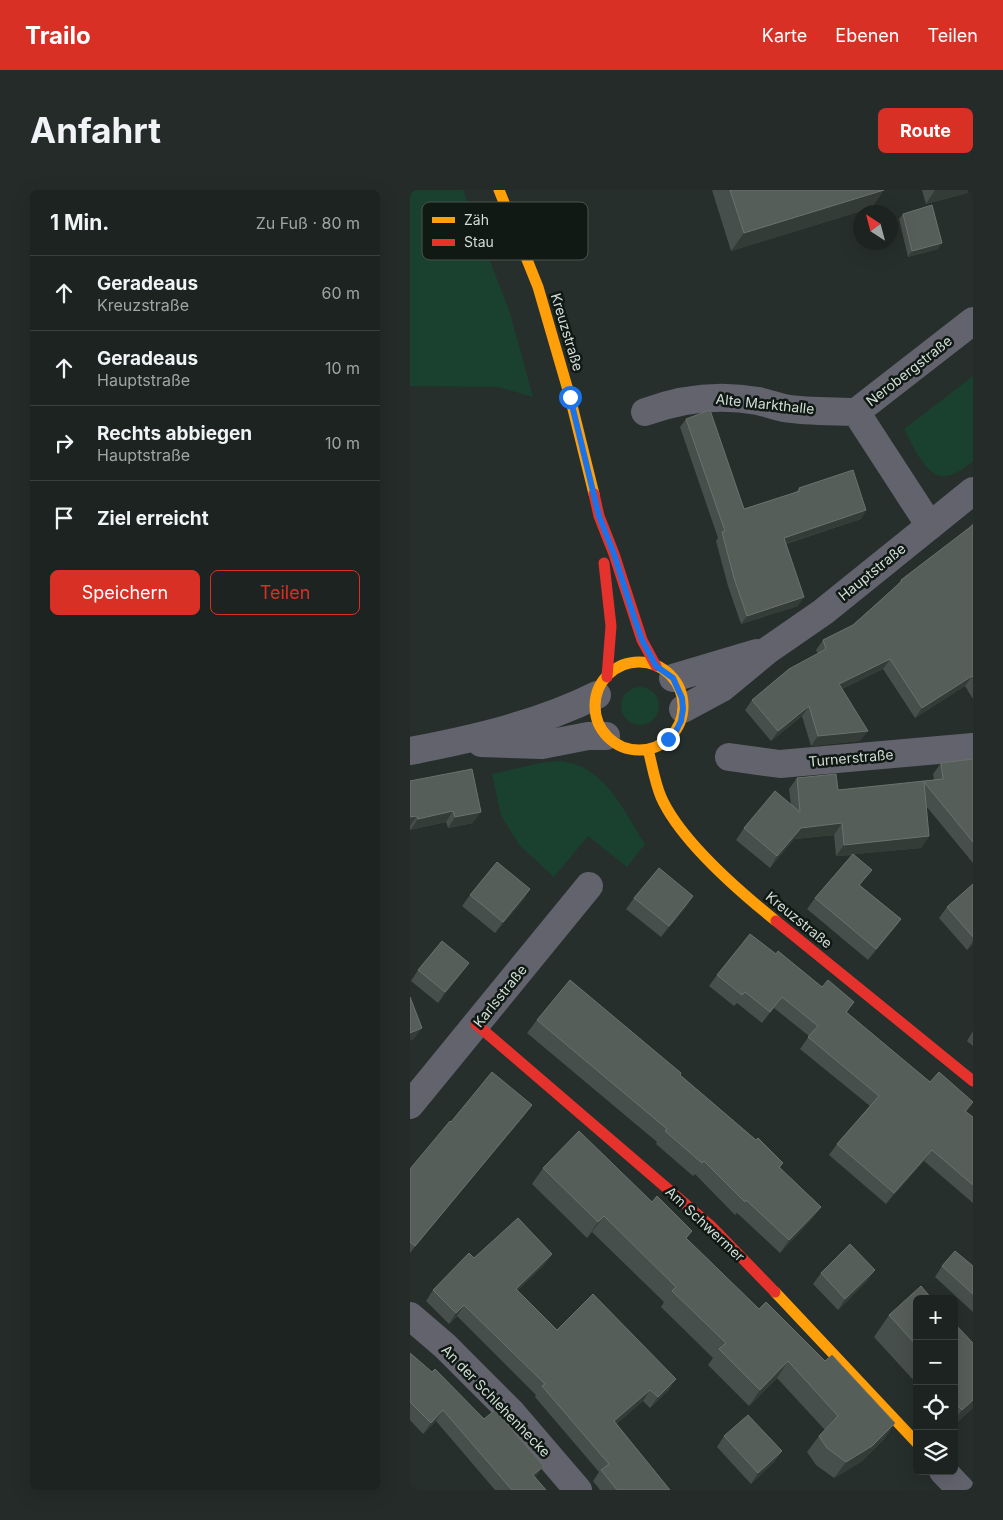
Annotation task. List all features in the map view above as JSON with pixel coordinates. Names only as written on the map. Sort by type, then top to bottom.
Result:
[{"type":"street","name":"Kreuzstraße","points":[[499,190],[504,202]]},
{"type":"street","name":"Kreuzstraße","points":[[527,260],[538,287],[570,397],[599,516],[614,554],[642,640],[665,672]]},
{"type":"street","name":"Nerobergstraße","points":[[930,526],[856,412],[973,321]]},
{"type":"street","name":"Alte Markthalle","points":[[645,412],[674,403],[700,399],[724,399],[756,401],[785,408],[856,412]]},
{"type":"street","name":"Hauptstraße","points":[[683,709],[722,688],[768,650],[823,612],[973,491]]},
{"type":"street","name":"Kreuzstraße","points":[[599,516],[610,626],[602,686]]},
{"type":"street","name":"Hauptstraße","points":[[410,751],[459,742],[555,714],[602,686],[617,668],[630,664],[643,663],[665,672],[768,650]]},
{"type":"street","points":[[602,686],[596,716],[606,736],[625,748],[648,750],[664,742],[676,731],[681,721],[682,698],[665,672]]},
{"type":"street","name":"Hauptstraße","points":[[459,742],[542,745],[588,736],[606,736]]},
{"type":"street","name":"Turnerstraße","points":[[729,757],[780,764],[973,747]]},
{"type":"street","name":"Kreuzstraße","points":[[648,750],[662,796],[676,823],[708,861],[763,911],[973,1080]]},
{"type":"street","name":"Karlsstraße","points":[[410,1105],[589,886]]},
{"type":"street","name":"Am Schwermer","points":[[476,1024],[712,1228],[796,1312],[913,1438]]},
{"type":"street","name":"An der Schlehenhecke","points":[[410,1316],[445,1346],[512,1413],[578,1490]]},
{"type":"street","points":[[948,1475],[961,1490]]},
{"type":"green space","points":[[410,190],[463,190],[468,202],[422,202],[422,260],[490,260],[510,313],[533,397],[498,387],[410,386]]},
{"type":"green space","points":[[973,376],[973,461],[953,474],[942,476],[934,473],[922,461],[904,429]]},
{"type":"green space","points":[[640,687],[654,692],[659,706],[654,720],[640,725],[626,720],[621,706],[626,692]]},
{"type":"green space","points":[[558,761],[574,764],[588,770],[600,779],[620,803],[645,844],[627,867],[588,836],[554,877],[520,846],[501,816],[492,774],[540,763]]},
{"type":"building","points":[[730,190],[884,190],[744,233]]},
{"type":"building","points":[[932,205],[942,243],[912,251],[903,214]]},
{"type":"building","points":[[710,410],[744,509],[800,491],[799,488],[853,470],[866,510],[784,538],[804,597],[747,616],[734,578],[722,532],[725,531],[686,419]]},
{"type":"building","points":[[973,525],[973,677],[922,708],[890,659],[839,684],[868,731],[818,736],[809,706],[778,731],[752,700],[789,669],[826,649],[823,640],[853,625],[901,580]]},
{"type":"building","points":[[973,759],[973,842],[924,782],[929,836],[844,845],[842,823],[801,828],[777,856],[744,828],[775,791],[800,812],[797,778],[836,774],[838,790],[943,779],[941,763]]},
{"type":"building","points":[[472,769],[481,812],[455,817],[453,811],[418,819],[417,816],[410,817],[410,781]]},
{"type":"building","points":[[853,854],[872,870],[859,885],[901,919],[876,949],[815,898]]},
{"type":"building","points":[[497,862],[530,889],[503,922],[470,895]]},
{"type":"building","points":[[659,868],[693,896],[669,926],[634,898]]},
{"type":"building","points":[[973,884],[973,937],[947,907]]},
{"type":"building","points":[[750,934],[776,954],[778,951],[822,987],[828,980],[854,1002],[846,1012],[930,1082],[939,1072],[973,1102],[965,1111],[973,1117],[973,1185],[932,1150],[894,1193],[837,1144],[879,1096],[808,1037],[818,1026],[782,997],[770,1012],[745,992],[742,995],[717,975]]},
{"type":"building","points":[[442,941],[469,963],[445,992],[418,970]]},
{"type":"building","points":[[570,980],[681,1073],[680,1075],[756,1140],[758,1138],[783,1163],[779,1167],[821,1207],[789,1240],[746,1200],[745,1202],[704,1161],[702,1163],[665,1131],[667,1129],[537,1020]]},
{"type":"building","points":[[410,997],[422,1028],[410,1033]]},
{"type":"building","points":[[492,1072],[532,1105],[415,1246],[410,1242],[410,1169]]},
{"type":"building","points":[[579,1131],[652,1202],[657,1196],[692,1231],[686,1238],[759,1309],[766,1302],[825,1361],[832,1355],[895,1423],[872,1446],[846,1462],[827,1448],[819,1436],[838,1416],[788,1361],[760,1390],[719,1349],[726,1343],[672,1291],[676,1287],[604,1216],[598,1222],[543,1168]]},
{"type":"building","points":[[518,1218],[552,1254],[516,1289],[557,1330],[593,1294],[676,1379],[658,1397],[650,1390],[614,1421],[670,1490],[617,1490],[601,1470],[609,1464],[542,1386],[545,1384],[464,1305],[456,1313],[433,1290],[469,1253],[474,1258]]},
{"type":"building","points":[[850,1244],[875,1270],[845,1299],[821,1273]]},
{"type":"building","points":[[955,1251],[973,1266],[973,1294],[942,1266]]},
{"type":"building","points":[[921,1286],[929,1295],[913,1295],[913,1342],[889,1315]]},
{"type":"building","points":[[958,1327],[973,1343],[973,1400],[962,1410],[958,1406]]},
{"type":"building","points":[[410,1353],[432,1372],[435,1369],[484,1419],[495,1410],[544,1466],[533,1475],[546,1490],[512,1490],[443,1410],[431,1423],[410,1402]]},
{"type":"building","points":[[748,1415],[782,1451],[758,1473],[724,1436]]},
{"type":"traffic: slow","points":[[499,190],[504,202]]},
{"type":"traffic: slow","points":[[527,260],[538,287],[570,397],[594,494]]},
{"type":"traffic: slow","points":[[639,662],[656,666],[670,675],[679,689],[683,706],[679,723],[670,737],[656,746],[639,750],[622,746],[608,737],[599,723],[595,706],[599,689],[608,675],[622,666],[639,662]]},
{"type":"traffic: slow","points":[[648,749],[661,797],[682,830],[712,864],[776,921]]},
{"type":"traffic: slow","points":[[775,1292],[913,1439]]},
{"type":"traffic: jam","points":[[594,494],[599,516],[614,554],[642,640],[656,666]]},
{"type":"traffic: jam","points":[[604,563],[611,626],[607,677]]},
{"type":"traffic: jam","points":[[776,921],[973,1081]]},
{"type":"traffic: jam","points":[[476,1024],[712,1227],[775,1292]]},
{"type":"route","points":[[570,397],[599,516],[614,554],[642,640],[656,666],[673,678],[682,698],[681,721],[676,731],[668,739]]}]
